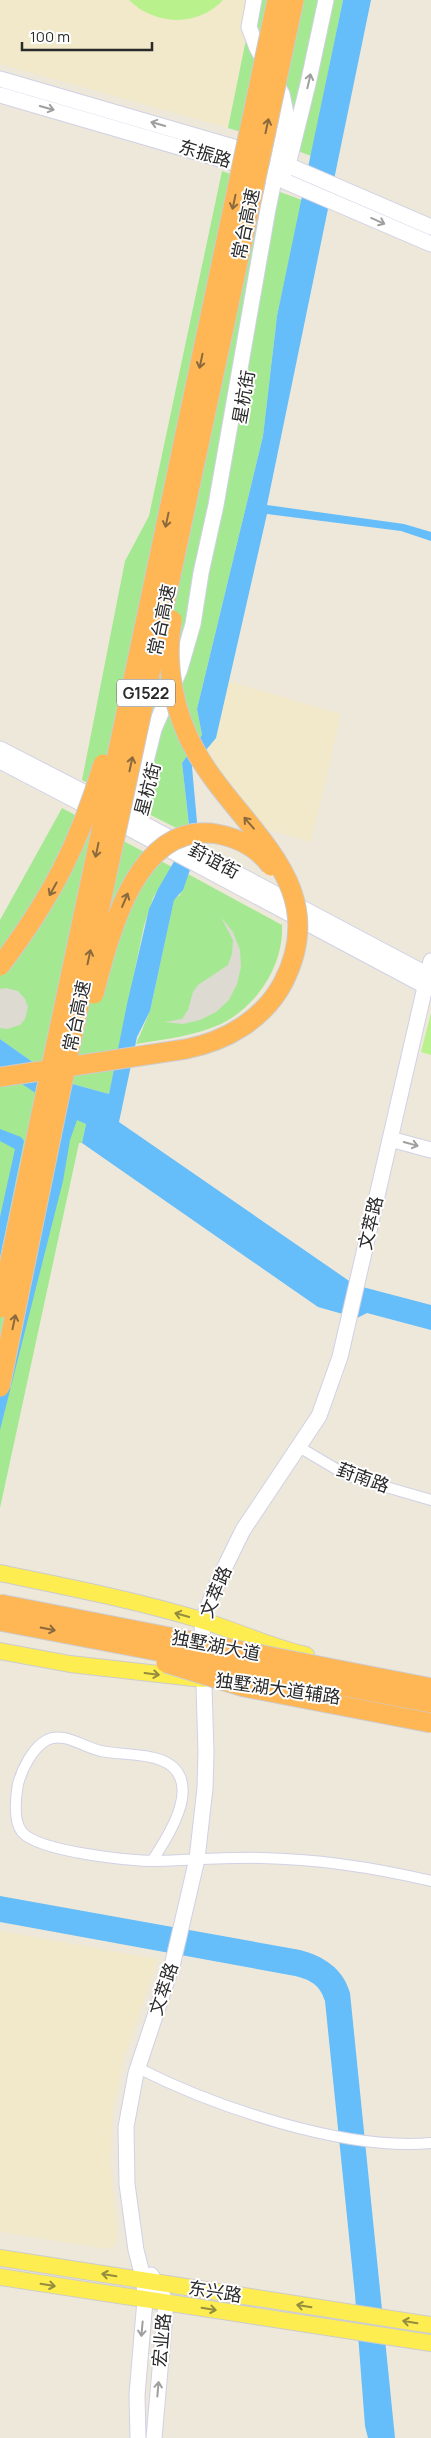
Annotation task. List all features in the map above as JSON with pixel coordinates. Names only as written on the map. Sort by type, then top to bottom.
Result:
[{"type":"highway","name":"常台高速","points":[[0,1308],[277,0]]},
{"type":"highway","name":"常台高速","points":[[0,1387],[40,1199],[57,1108],[294,0]]},
{"type":"highway","points":[[0,1077],[186,1049],[222,1038],[250,1023],[264,1010],[281,986],[293,956],[298,916],[290,883],[271,849],[224,792],[196,752],[182,722],[171,673],[171,623],[218,388],[236,275]]},
{"type":"highway","points":[[0,966],[49,895],[81,832],[98,783],[151,594]]},
{"type":"highway","points":[[0,1070],[73,1060],[82,1058],[184,1043],[218,1033],[245,1018],[258,1006],[275,983],[288,943],[290,924],[288,905],[277,877],[268,862],[256,850],[243,842],[226,836],[206,833],[186,836],[169,844],[156,852],[139,872],[122,907],[103,961],[86,1020],[78,1056],[76,1065],[74,1074],[70,1092],[40,1199]]},
{"type":"highway","points":[[0,1596],[133,1621],[235,1650]]},
{"type":"highway","name":"独墅湖大道","points":[[0,1604],[431,1688]]},
{"type":"highway","name":"独墅湖大道","points":[[0,1620],[431,1703]]},
{"type":"highway","points":[[160,1661],[244,1687],[431,1723]]},
{"type":"main road","points":[[254,0],[249,27],[257,48],[282,94],[287,118],[281,170]]},
{"type":"main road","points":[[281,170],[308,84],[326,0]]},
{"type":"main road","name":"东振路","points":[[0,79],[216,141],[281,170],[301,187],[431,244]]},
{"type":"main road","name":"东振路","points":[[0,95],[211,155],[281,170],[304,172],[338,185],[431,227]]},
{"type":"main road","name":"星杭街","points":[[135,823],[154,729],[180,669],[194,624],[201,573],[281,170]]},
{"type":"main road","name":"葑谊街","points":[[0,748],[199,860],[428,974]]},
{"type":"main road","name":"葑谊街","points":[[0,761],[135,823]]},
{"type":"main road","name":"文萃路","points":[[136,2250],[128,2192],[126,2152],[129,2104],[138,2068],[173,1962],[197,1859],[204,1788],[205,1680],[202,1620],[243,1530],[299,1447],[324,1405],[340,1357],[428,974]]},
{"type":"main road","points":[[390,1139],[431,1150]]},
{"type":"main road","name":"独墅湖大道辅路","points":[[0,1573],[202,1620],[271,1646],[431,1679]]},
{"type":"main road","name":"独墅湖大道辅路","points":[[0,1584],[161,1609]]},
{"type":"main road","name":"独墅湖大道辅路","points":[[0,1642],[124,1671]]},
{"type":"main road","points":[[205,1680],[235,1653],[251,1647],[271,1646]]},
{"type":"main road","name":"独墅湖大道辅路","points":[[0,1651],[70,1664],[124,1671],[285,1687],[431,1714]]},
{"type":"main road","name":"宏业路","points":[[136,2250],[150,2282],[166,2302],[154,2438]]},
{"type":"main road","name":"东兴路","points":[[0,2258],[431,2325]]},
{"type":"main road","name":"东兴路","points":[[0,2277],[431,2343]]},
{"type":"main road","name":"宏业路","points":[[138,2438],[137,2395],[145,2300],[150,2282]]},
{"type":"street","name":"葑南路","points":[[299,1447],[348,1476],[431,1500]]},
{"type":"street","points":[[152,1861],[172,1831],[179,1812],[182,1780],[173,1767],[156,1758],[99,1751],[65,1739],[52,1738],[42,1743],[29,1760],[18,1784],[17,1816],[19,1828],[24,1834],[37,1841],[80,1852],[152,1861],[262,1858],[306,1860],[363,1868],[431,1881]]},
{"type":"street","points":[[138,2068],[176,2087],[274,2120],[369,2141],[431,2143]]},
{"type":"shaded area","points":[[0,0],[254,0],[228,128],[0,64]]},
{"type":"shaded area","points":[[228,681],[341,714],[311,842],[263,828],[203,753],[216,738]]},
{"type":"shaded area","points":[[221,917],[233,932],[240,950],[241,967],[237,984],[229,1000],[216,1012],[200,1020],[183,1024],[165,1022],[182,1019],[188,1010],[193,992],[198,985],[228,965],[232,954],[233,940]]},
{"type":"shaded area","points":[[6,988],[18,991],[25,999],[28,1007],[25,1019],[20,1025],[7,1029],[0,1028],[0,989]]},
{"type":"shaded area","points":[[0,1931],[158,1959],[123,2062],[113,2111],[110,2161],[118,2234],[114,2247],[108,2249],[0,2232]]},
{"type":"green space","points":[[129,0],[223,0],[213,9],[201,15],[189,19],[176,20],[151,15],[139,9]]},
{"type":"green space","points":[[254,0],[343,0],[311,156],[228,128]]},
{"type":"green space","points":[[222,171],[302,200],[277,316],[263,436],[197,709],[202,735],[182,763],[190,835],[82,780],[125,561],[149,516]]},
{"type":"green space","points":[[62,808],[172,867],[153,898],[144,926],[109,1094],[58,1080],[0,1039],[0,962],[6,953],[0,949],[0,920]]},
{"type":"green space","points":[[188,874],[282,925],[279,954],[273,969],[257,995],[234,1016],[211,1028],[180,1037],[136,1044],[150,1011],[174,899],[180,895]]},
{"type":"green space","points":[[431,1013],[431,1055],[421,1052]]},
{"type":"green space","points":[[0,1069],[86,1124],[82,1143],[79,1143],[0,1508]]},
{"type":"water","points":[[343,0],[371,0],[267,505],[404,524],[431,532],[431,541],[401,531],[267,514],[216,738],[192,767],[199,844],[183,890],[174,900],[150,1011],[137,1037],[119,1122],[355,1285],[431,1305],[431,1330],[367,1313],[357,1318],[318,1307],[82,1143],[86,1124],[77,1120],[70,1140],[63,1181],[0,1430],[0,1345],[65,1113],[0,1069],[0,1039],[58,1080],[109,1094],[149,909],[158,889],[190,834],[182,763],[202,735],[197,709],[263,436],[277,316]]},
{"type":"water","points":[[0,1129],[21,1137],[24,1141],[0,1258],[0,1217],[15,1149],[0,1141]]},
{"type":"water","points":[[0,1896],[300,1950],[317,1956],[337,1970],[347,1984],[350,1993],[395,2438],[368,2438],[365,2426],[355,2295],[325,2001],[318,1987],[306,1979],[295,1976],[0,1922]]}]
